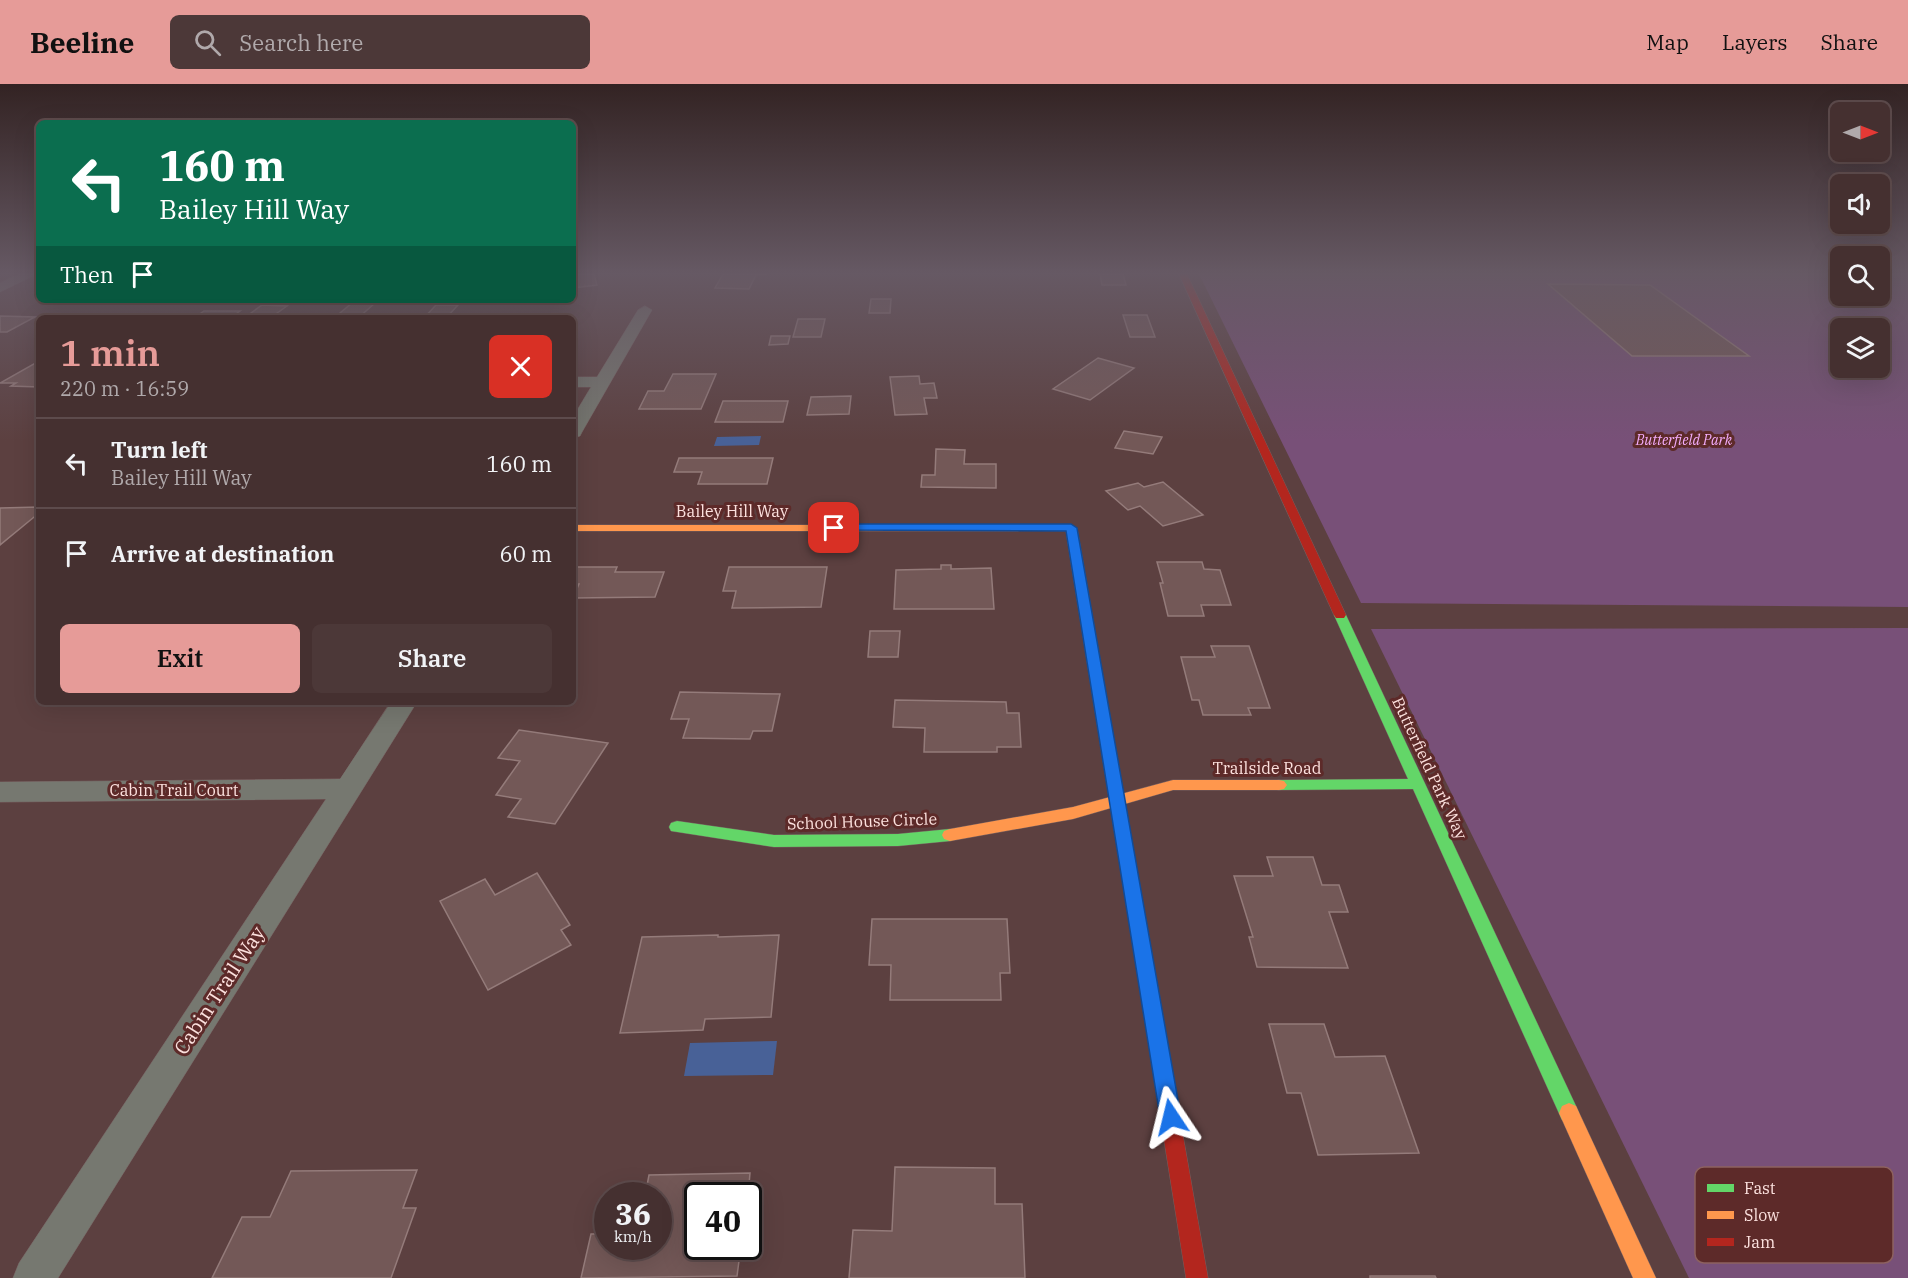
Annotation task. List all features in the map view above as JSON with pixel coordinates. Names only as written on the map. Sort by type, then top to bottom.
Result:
[{"type":"street","points":[[576,427],[633,330]]},
{"type":"street","name":"Butterfield Park Way","points":[[1208,330],[1645,1278]]},
{"type":"street","points":[[576,382],[603,382]]},
{"type":"street","name":"Bailey Hill Way","points":[[576,528],[1071,528],[1118,800]]},
{"type":"street","name":"Cabin Trail Way","points":[[34,1278],[402,705]]},
{"type":"street","name":"Trailside Road","points":[[1118,800],[1173,784],[1419,784]]},
{"type":"street","name":"Cabin Trail Court","points":[[0,792],[348,789]]},
{"type":"street","points":[[1118,800],[1197,1278]]},
{"type":"street","name":"School House Circle","points":[[677,827],[774,841],[898,840],[969,833],[1073,813],[1118,800]]},
{"type":"green space","name":"Butterfield Park","points":[[1226,330],[1830,330],[1830,378],[1890,378],[1890,330],[1908,330],[1908,607],[1361,603]]},
{"type":"green space","points":[[1908,628],[1908,1278],[1689,1278],[1371,629]]},
{"type":"water","points":[[761,436],[759,445],[714,446],[717,437]]},
{"type":"water","points":[[777,1041],[773,1075],[684,1076],[690,1043]]},
{"type":"building","points":[[795,330],[823,330],[821,337],[793,337]]},
{"type":"building","points":[[1128,330],[1152,330],[1155,337],[1130,337]]},
{"type":"building","points":[[1601,330],[1712,330],[1749,356],[1632,356]]},
{"type":"building","points":[[771,336],[790,336],[788,344],[769,345]]},
{"type":"building","points":[[1098,358],[1134,368],[1090,400],[1053,389]]},
{"type":"building","points":[[36,363],[36,387],[11,386],[16,383],[0,383]]},
{"type":"building","points":[[673,374],[716,374],[701,409],[639,409],[648,391],[664,391]]},
{"type":"building","points":[[919,376],[920,384],[934,383],[937,398],[924,398],[927,414],[895,415],[890,377]]},
{"type":"building","points":[[851,396],[849,414],[807,415],[811,397]]},
{"type":"building","points":[[723,401],[788,401],[783,422],[715,422]]},
{"type":"building","points":[[1124,431],[1162,437],[1153,454],[1115,448]]},
{"type":"building","points":[[936,449],[965,450],[964,464],[996,464],[996,488],[921,487],[922,475],[935,475]]},
{"type":"building","points":[[679,458],[773,458],[767,484],[698,484],[702,472],[674,472]]},
{"type":"building","points":[[1163,482],[1203,515],[1163,526],[1140,506],[1128,510],[1106,491],[1138,483],[1144,487]]},
{"type":"building","points":[[36,507],[36,515],[0,545],[0,508]]},
{"type":"building","points":[[1157,562],[1202,562],[1204,569],[1220,570],[1231,605],[1201,605],[1204,616],[1168,616]]},
{"type":"building","points":[[941,565],[951,565],[951,569],[991,568],[994,609],[894,609],[896,570],[941,569]]},
{"type":"building","points":[[576,567],[617,567],[615,572],[664,572],[655,597],[576,598],[579,584],[576,584]]},
{"type":"building","points":[[729,567],[827,567],[821,607],[732,608],[736,591],[723,591]]},
{"type":"building","points":[[870,631],[900,631],[898,657],[868,657]]},
{"type":"building","points":[[1211,646],[1249,646],[1270,708],[1248,708],[1251,715],[1203,715],[1199,700],[1192,700],[1181,657],[1215,657]]},
{"type":"building","points":[[680,692],[780,694],[772,731],[753,731],[750,739],[683,738],[689,719],[671,719]]},
{"type":"building","points":[[895,700],[1006,702],[1007,713],[1019,713],[1021,747],[997,747],[997,752],[924,752],[925,728],[893,727]]},
{"type":"building","points":[[519,730],[608,743],[555,824],[508,817],[521,799],[496,795],[520,761],[498,758]]},
{"type":"building","points":[[1267,857],[1313,857],[1322,885],[1339,885],[1348,912],[1329,912],[1348,968],[1257,967],[1249,937],[1253,937],[1234,876],[1273,876]]},
{"type":"building","points":[[537,873],[570,925],[561,930],[571,945],[488,990],[440,901],[485,879],[495,895]]},
{"type":"building","points":[[872,919],[1007,919],[1010,973],[1000,973],[1001,1000],[890,1000],[891,965],[869,965]]},
{"type":"building","points":[[718,935],[718,937],[779,935],[771,1017],[705,1019],[703,1030],[620,1033],[642,937]]},
{"type":"building","points":[[1269,1024],[1324,1024],[1335,1057],[1385,1056],[1419,1153],[1318,1155],[1301,1093],[1287,1093]]},
{"type":"building","points":[[895,1167],[995,1168],[995,1204],[1022,1204],[1025,1278],[849,1278],[853,1230],[892,1231]]},
{"type":"building","points":[[417,1170],[403,1208],[416,1208],[391,1278],[212,1278],[242,1217],[270,1217],[291,1171]]},
{"type":"building","points":[[750,1173],[749,1182],[684,1182],[684,1260],[739,1260],[737,1276],[581,1278],[591,1234],[594,1234],[594,1260],[672,1260],[672,1182],[648,1182],[649,1175]]},
{"type":"building","points":[[1370,1276],[1435,1276],[1436,1278],[1370,1278]]},
{"type":"traffic: fast","points":[[1018,528],[1071,528],[1157,1039]]},
{"type":"traffic: fast","points":[[1340,615],[1569,1113]]},
{"type":"traffic: fast","points":[[1279,785],[1419,784]]},
{"type":"traffic: fast","points":[[677,827],[774,841],[898,840],[950,835]]},
{"type":"traffic: slow","points":[[576,528],[1018,528]]},
{"type":"traffic: slow","points":[[950,835],[1073,813],[1173,785],[1279,785]]},
{"type":"traffic: slow","points":[[1569,1113],[1645,1278]]},
{"type":"traffic: jam","points":[[1209,330],[1340,615]]},
{"type":"traffic: jam","points":[[1157,1039],[1197,1278]]},
{"type":"route","points":[[834,528],[1071,528],[1171,1117]]}]
